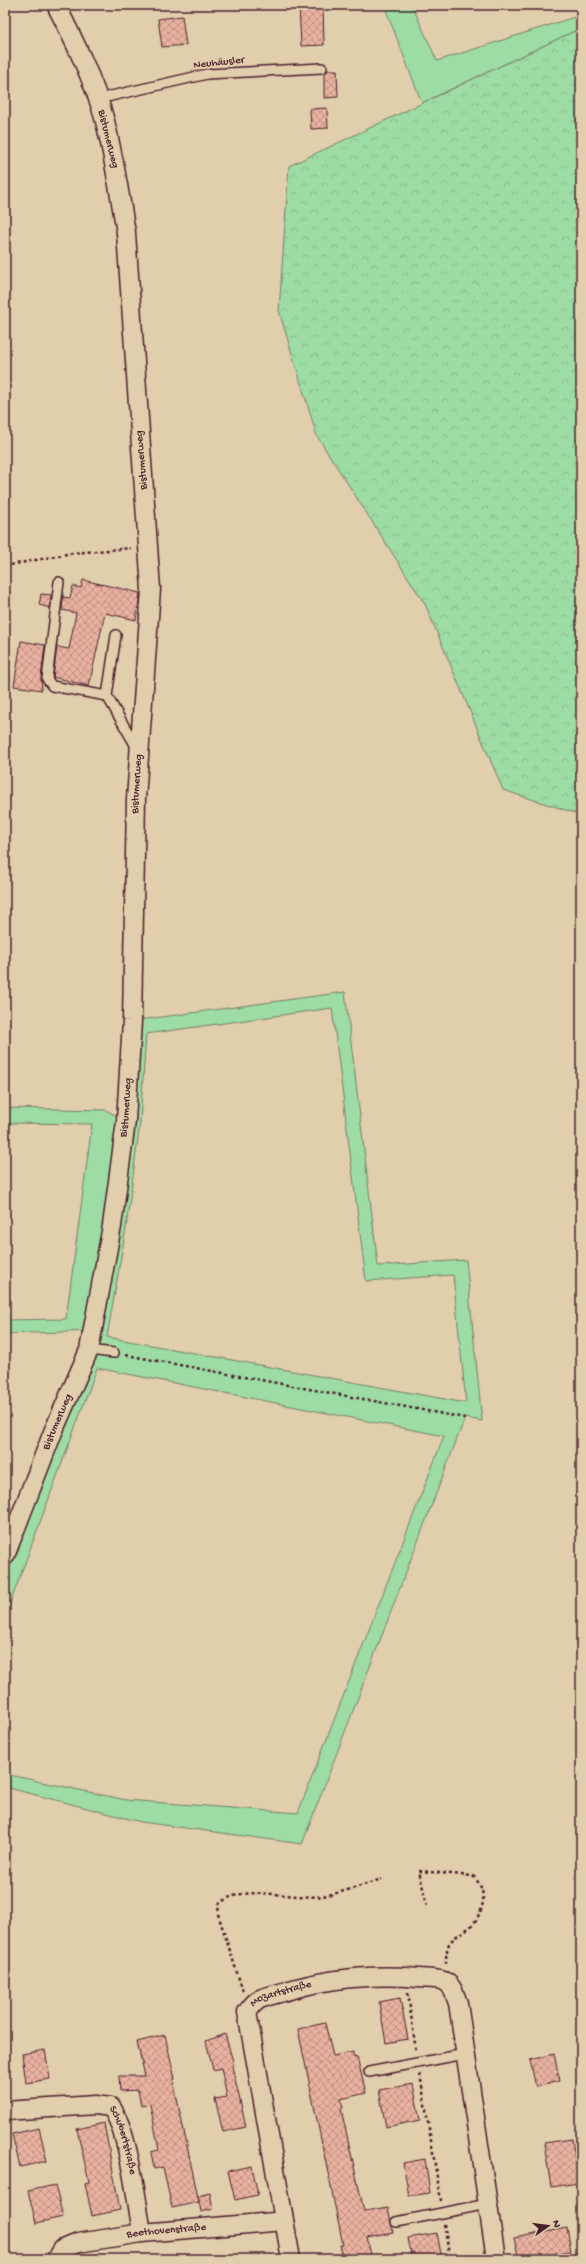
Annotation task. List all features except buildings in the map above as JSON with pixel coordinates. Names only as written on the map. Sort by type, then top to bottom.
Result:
[{"type":"street","name":"Bistumerweg","points":[[5,1556],[53,1432],[88,1350],[112,1226],[126,1121],[132,1021],[136,799],[151,589],[126,233],[118,180],[98,99],[56,5]]},
{"type":"street","name":"Mozartstraße","points":[[291,2259],[248,2024],[248,2012],[253,2004],[260,1999],[328,1980],[355,1977],[406,1977],[446,1982]]},
{"type":"street","points":[[446,1982],[453,1990],[458,2003],[464,2054],[496,2259]]},
{"type":"street","name":"Schubertstraße","points":[[5,2111],[95,2105],[111,2107],[116,2113],[125,2142],[142,2234]]},
{"type":"street","name":"Beethovenstraße","points":[[56,2259],[61,2250],[70,2246],[142,2234],[284,2222]]},
{"type":"lane","name":"Neuhäusler","points":[[98,99],[207,74],[322,68]]},
{"type":"lane","points":[[59,582],[47,679],[52,686],[107,696]]},
{"type":"lane","points":[[116,635],[107,696],[140,753]]},
{"type":"lane","points":[[88,1350],[114,1353]]},
{"type":"lane","points":[[369,2072],[464,2054]]},
{"type":"lane","points":[[396,2222],[488,2204]]},
{"type":"path","points":[[5,566],[72,553],[149,547]]},
{"type":"path","points":[[114,1353],[465,1418]]},
{"type":"path","points":[[426,1906],[419,1871],[473,1876],[482,1890],[482,1909],[478,1920],[450,1943],[447,1950],[446,1982]]},
{"type":"path","points":[[253,2004],[241,1987],[221,1927],[218,1914],[219,1904],[225,1899],[253,1894],[322,1896],[382,1879]]},
{"type":"path","points":[[406,1977],[418,2063],[450,2259]]},
{"type":"green space","points":[[384,5],[412,5],[437,61],[581,15],[581,28],[422,103]]},
{"type":"green space","points":[[581,28],[581,815],[503,790],[425,604],[317,436],[279,311],[289,166]]},
{"type":"green space","points":[[345,992],[378,1266],[466,1260],[482,1421],[465,1418],[302,1844],[141,1822],[5,1787],[5,1774],[126,1800],[298,1813],[444,1436],[97,1368],[5,1617],[5,1556],[93,1331],[5,1334],[5,1320],[66,1319],[92,1124],[5,1123],[5,1108],[106,1110],[126,1121],[132,1021]],"holes":[[[332,1008],[366,1281],[453,1275],[466,1403],[107,1337],[126,1228],[140,1123],[146,1034]]]}]
